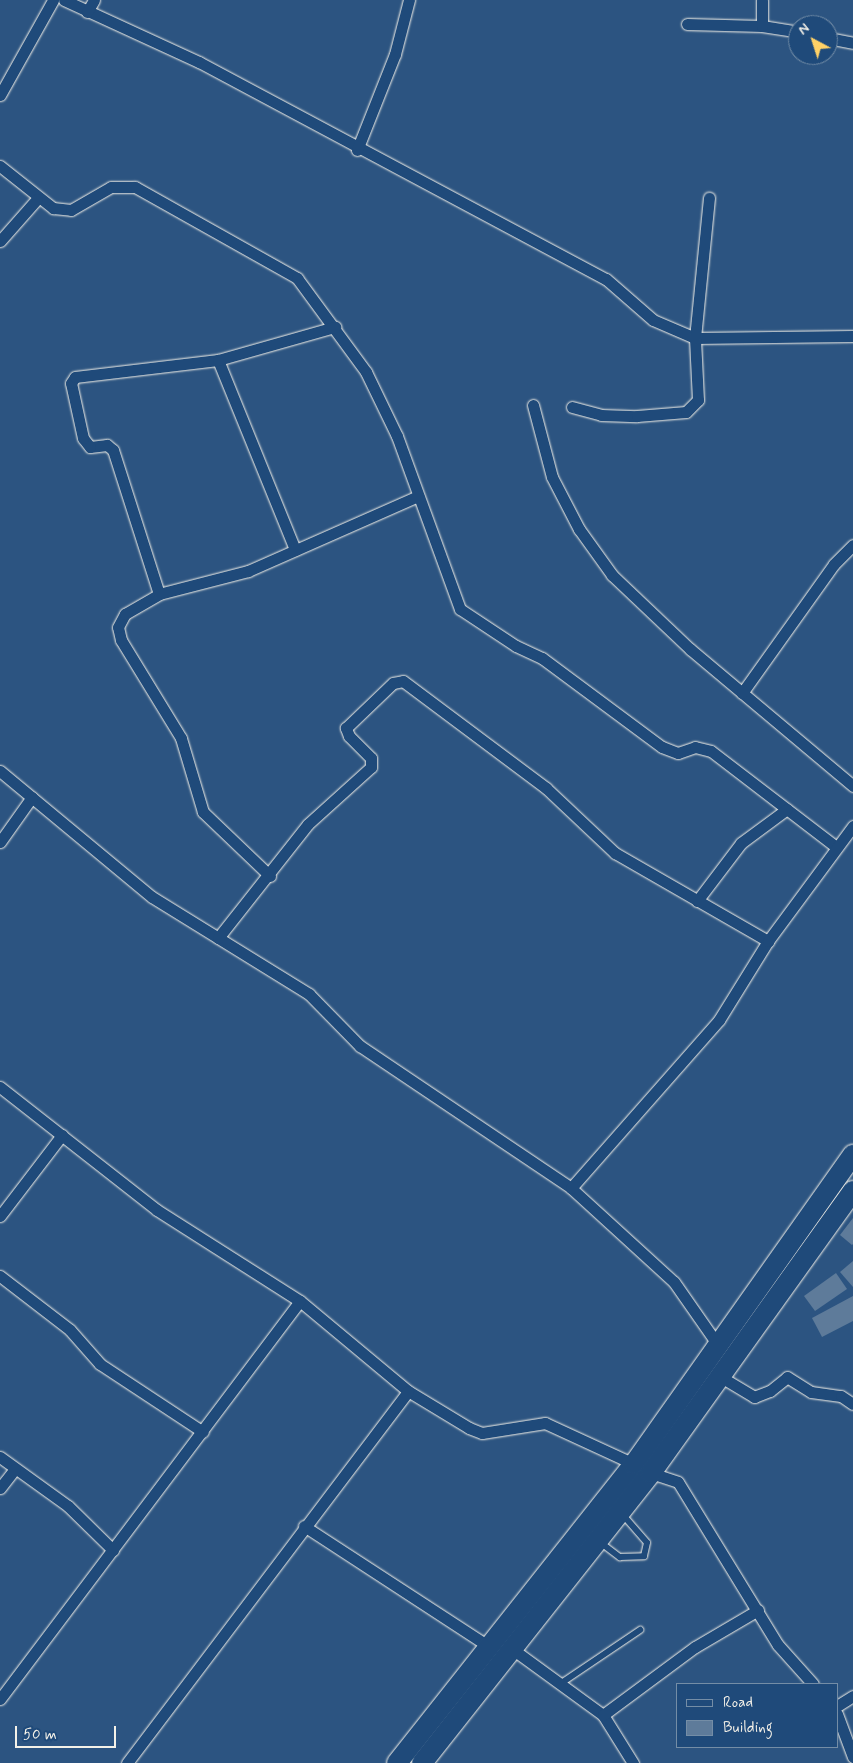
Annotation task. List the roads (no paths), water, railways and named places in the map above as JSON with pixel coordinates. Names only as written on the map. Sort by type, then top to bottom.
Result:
[{"type":"highway","points":[[422,1763],[620,1512],[642,1469],[720,1348],[853,1155]]},
{"type":"highway","points":[[397,1763],[488,1646],[721,1377],[853,1191]]},
{"type":"street","points":[[0,95],[53,0]]},
{"type":"street","points":[[64,0],[199,62],[357,150],[606,279],[653,320],[695,338],[853,336]]},
{"type":"street","points":[[87,12],[94,0]]},
{"type":"street","points":[[357,150],[395,54],[409,0]]},
{"type":"street","points":[[762,0],[762,26]]},
{"type":"street","points":[[687,24],[762,26],[788,30]]},
{"type":"street","points":[[838,40],[853,43]]},
{"type":"street","points":[[0,166],[37,199],[53,208],[71,210],[111,187],[135,187],[297,278],[335,327],[366,372],[397,436],[450,590],[474,621],[542,658],[662,747],[678,753],[695,747],[711,751],[836,847]]},
{"type":"street","points":[[572,406],[601,415],[686,412],[698,400],[695,338],[709,198]]},
{"type":"street","points":[[0,241],[37,199]]},
{"type":"street","points":[[159,594],[113,450],[107,445],[90,446],[83,438],[71,383],[75,377],[218,360],[335,327]]},
{"type":"street","points":[[218,360],[295,550]]},
{"type":"street","points":[[533,405],[552,477],[595,554],[676,636],[853,786]]},
{"type":"street","points":[[270,876],[204,812],[181,738],[121,640],[118,627],[125,614],[159,594],[248,571],[418,496]]},
{"type":"street","points":[[742,693],[834,564],[853,545]]},
{"type":"street","points":[[218,938],[270,876],[308,824],[371,767],[372,758],[346,728],[393,683],[403,681],[546,788],[599,842],[768,941]]},
{"type":"street","points":[[0,771],[152,897],[309,994],[360,1046],[571,1188],[674,1282],[720,1348]]},
{"type":"street","points":[[0,842],[32,797]]},
{"type":"street","points":[[697,901],[741,843],[787,809]]},
{"type":"street","points":[[571,1188],[719,1020],[768,941],[853,826]]},
{"type":"street","points":[[0,1087],[157,1210],[300,1301],[408,1391],[482,1433],[545,1423],[642,1469],[678,1482],[778,1645],[812,1683]]},
{"type":"street","points":[[0,1216],[62,1135]]},
{"type":"street","points":[[0,1276],[70,1330],[100,1364],[203,1432]]},
{"type":"street","points":[[0,1699],[300,1301]]},
{"type":"street","points":[[721,1377],[754,1396],[787,1377],[811,1392],[841,1396],[853,1404]]},
{"type":"street","points":[[127,1763],[159,1716],[283,1562],[304,1526],[408,1391]]},
{"type":"street","points":[[0,1458],[68,1506],[113,1550]]},
{"type":"street","points":[[0,1488],[15,1469]]},
{"type":"street","points":[[304,1526],[488,1646]]},
{"type":"street","points":[[603,1715],[694,1647],[758,1610]]},
{"type":"street","points":[[511,1648],[563,1682],[603,1715],[633,1763]]},
{"type":"street","points":[[838,1705],[853,1696]]},
{"type":"street","points":[[838,1717],[853,1757]]},
{"type":"lane","points":[[598,1540],[620,1558],[644,1556],[647,1543],[620,1512]]},
{"type":"lane","points":[[563,1682],[640,1630]]}]
